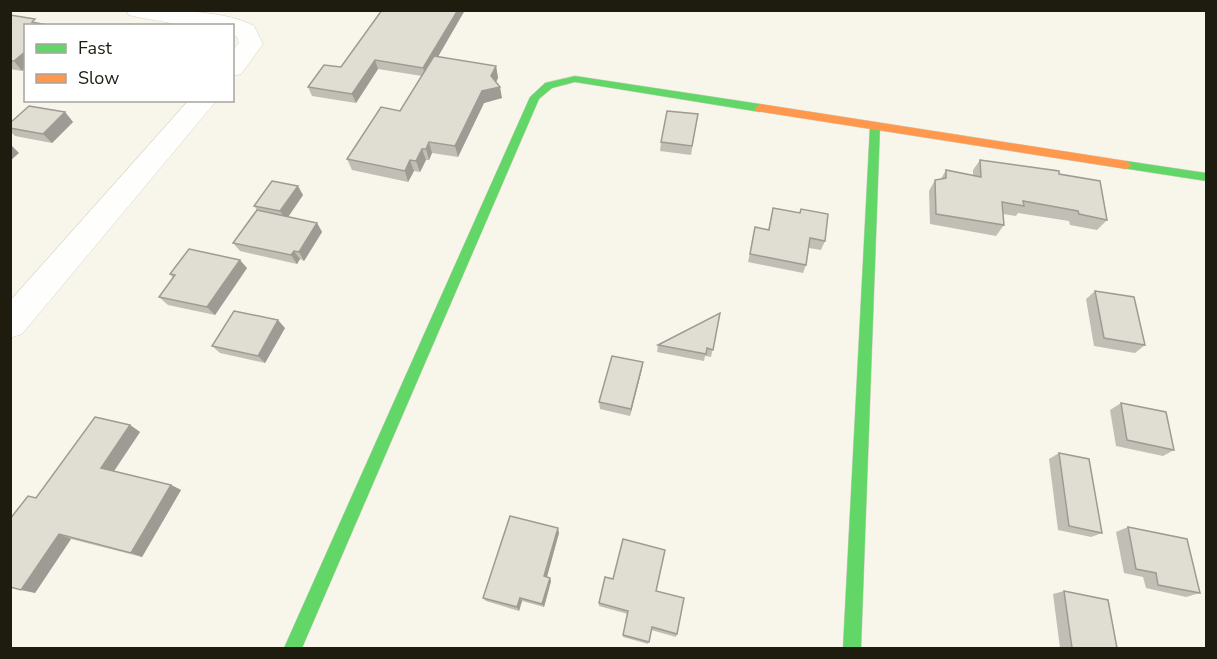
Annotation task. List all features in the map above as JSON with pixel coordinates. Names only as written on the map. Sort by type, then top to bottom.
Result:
[{"type":"street","points":[[137,10],[220,24]]},
{"type":"street","points":[[234,26],[244,29],[250,36],[251,44],[234,65]]},
{"type":"street","points":[[293,648],[534,97],[541,90],[561,81],[575,79],[1206,177]]},
{"type":"street","points":[[10,324],[202,102]]},
{"type":"street","points":[[852,648],[875,126]]},
{"type":"building","points":[[382,10],[458,10],[423,68],[375,60],[352,94],[308,87],[324,65],[341,67]]},
{"type":"building","points":[[10,15],[35,19],[32,22],[42,24],[24,24],[24,53],[14,61],[10,61]]},
{"type":"building","points":[[434,56],[496,66],[491,76],[500,87],[482,91],[455,146],[429,142],[426,149],[422,149],[416,161],[410,160],[405,171],[347,159],[381,107],[400,111]]},
{"type":"building","points":[[29,106],[65,112],[43,134],[10,128],[10,123]]},
{"type":"building","points":[[667,111],[698,114],[692,146],[661,142]]},
{"type":"building","points":[[980,160],[1059,171],[1059,174],[1100,181],[1107,220],[1079,214],[1078,211],[1023,201],[1024,206],[1002,202],[1004,225],[936,214],[935,180],[946,178],[946,170],[981,177]]},
{"type":"building","points":[[272,181],[298,186],[280,211],[254,206]]},
{"type":"building","points":[[773,208],[800,213],[801,209],[828,214],[825,241],[810,238],[806,265],[750,254],[755,227],[769,230]]},
{"type":"building","points":[[257,210],[317,223],[299,252],[294,251],[291,255],[233,243]]},
{"type":"building","points":[[189,249],[240,260],[207,307],[159,297],[175,275],[170,274]]},
{"type":"building","points":[[1095,291],[1134,297],[1145,345],[1104,338]]},
{"type":"building","points":[[234,311],[278,320],[258,356],[212,346]]},
{"type":"building","points":[[720,313],[713,350],[707,348],[706,354],[658,345]]},
{"type":"building","points":[[612,356],[643,362],[631,409],[599,402]]},
{"type":"building","points":[[1121,403],[1166,412],[1174,450],[1127,440]]},
{"type":"building","points":[[95,417],[130,425],[101,468],[171,485],[131,553],[59,534],[21,590],[10,587],[10,519],[28,496],[36,498]]},
{"type":"building","points":[[1059,453],[1089,459],[1102,533],[1069,526]]},
{"type":"building","points":[[510,516],[558,528],[544,576],[550,578],[542,604],[520,598],[517,607],[483,598]]},
{"type":"building","points":[[1128,527],[1187,539],[1200,593],[1158,585],[1156,573],[1136,569]]},
{"type":"building","points":[[623,539],[665,550],[656,591],[684,598],[677,634],[652,627],[649,642],[623,635],[628,611],[599,603],[605,577],[613,579]]},
{"type":"building","points":[[1064,591],[1108,600],[1117,648],[1072,648]]},
{"type":"traffic: fast","points":[[293,648],[535,97],[549,85],[575,79],[760,108]]},
{"type":"traffic: fast","points":[[852,648],[875,126]]},
{"type":"traffic: fast","points":[[1126,165],[1206,177]]},
{"type":"traffic: slow","points":[[760,108],[1126,165]]}]
